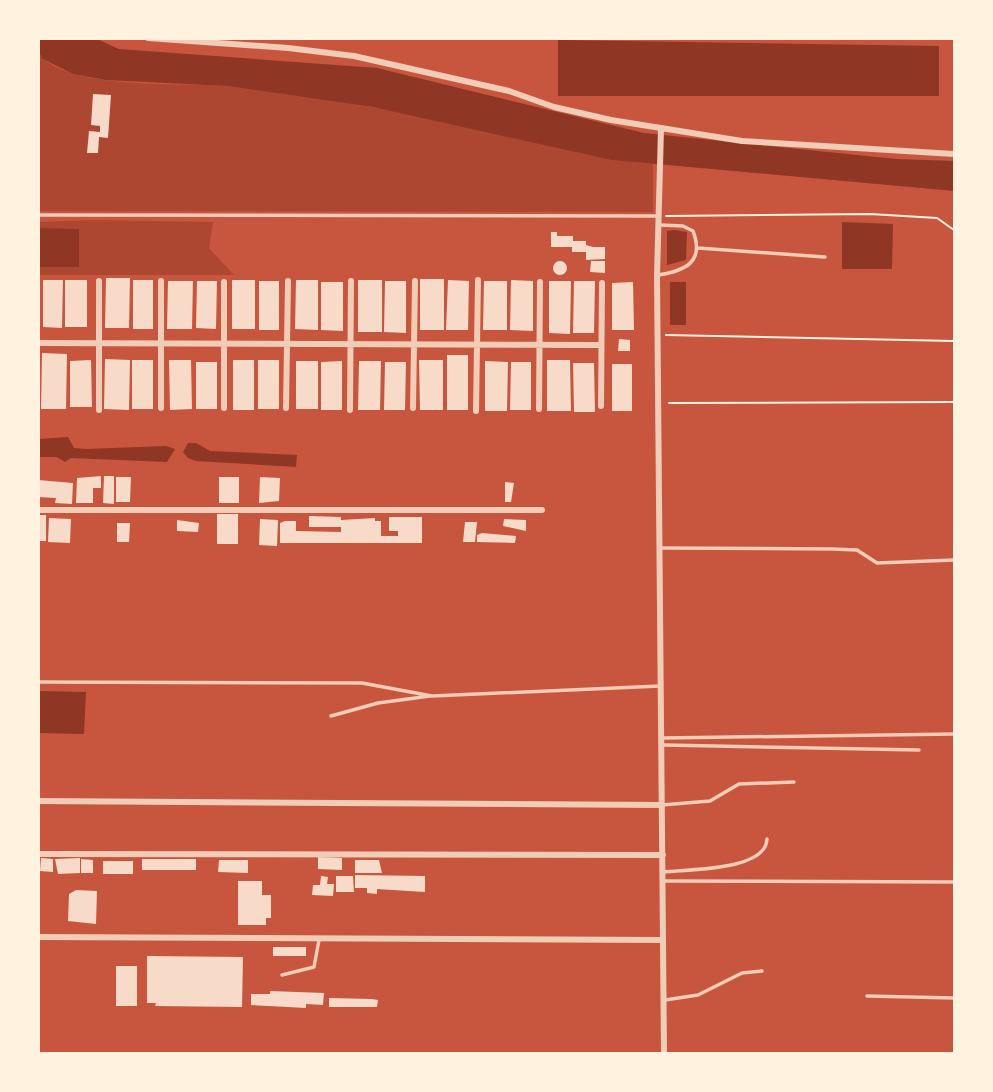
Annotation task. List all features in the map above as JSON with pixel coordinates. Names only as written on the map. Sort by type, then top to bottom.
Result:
[{"type":"street","points":[[148,38],[288,48],[354,56],[509,91],[554,107],[660,132],[742,141],[954,153]]},
{"type":"street","points":[[660,132],[657,275],[664,742],[664,1054]]},
{"type":"street","points":[[476,411],[478,280]]},
{"type":"street","points":[[99,281],[99,410]]},
{"type":"street","points":[[160,281],[161,408]]},
{"type":"street","points":[[286,408],[288,281]]},
{"type":"street","points":[[350,410],[351,281]]},
{"type":"street","points":[[413,408],[415,281]]},
{"type":"street","points":[[224,282],[224,408]]},
{"type":"street","points":[[539,410],[541,282]]},
{"type":"street","points":[[601,406],[602,283]]},
{"type":"street","points":[[38,343],[601,345]]},
{"type":"street","points":[[38,510],[542,510]]},
{"type":"street","points":[[38,802],[663,805]]},
{"type":"street","points":[[38,854],[663,855]]},
{"type":"street","points":[[38,937],[662,940]]},
{"type":"lane","points":[[38,215],[658,216]]},
{"type":"lane","points":[[657,275],[679,272],[693,260],[698,248],[693,231],[683,226],[658,225]]},
{"type":"lane","points":[[698,248],[825,257]]},
{"type":"lane","points":[[660,548],[858,550],[877,563],[954,560]]},
{"type":"lane","points":[[38,682],[362,683],[432,696]]},
{"type":"lane","points":[[331,716],[378,702],[432,696],[662,686]]},
{"type":"lane","points":[[664,742],[954,734]]},
{"type":"lane","points":[[664,742],[919,750]]},
{"type":"lane","points":[[663,805],[710,801],[739,784],[794,782]]},
{"type":"lane","points":[[663,872],[745,863],[760,857],[767,848],[767,839]]},
{"type":"lane","points":[[663,881],[954,882]]},
{"type":"lane","points":[[282,975],[314,967],[319,939]]},
{"type":"lane","points":[[664,1000],[698,995],[742,973],[762,971]]},
{"type":"lane","points":[[867,996],[954,998]]},
{"type":"path","points":[[658,216],[732,218],[870,214],[937,218],[954,230]]},
{"type":"path","points":[[658,334],[954,341]]},
{"type":"path","points":[[660,403],[954,402]]},
{"type":"shaded area","points":[[38,39],[97,39],[119,49],[377,68],[644,133],[896,159],[954,161],[954,191],[612,160],[373,107],[228,86],[106,80],[73,74],[43,59],[39,53]]},
{"type":"shaded area","points":[[558,40],[939,46],[939,96],[558,96]]},
{"type":"shaded area","points":[[38,53],[52,65],[73,74],[99,79],[228,86],[295,94],[430,118],[593,155],[653,164],[653,212],[39,211]]},
{"type":"shaded area","points":[[38,222],[213,222],[209,248],[234,275],[39,275]]},
{"type":"shaded area","points":[[842,222],[893,224],[892,269],[842,269]]},
{"type":"shaded area","points":[[39,228],[79,229],[79,267],[39,267]]},
{"type":"shaded area","points":[[667,231],[687,232],[686,260],[667,265]]},
{"type":"shaded area","points":[[670,282],[686,282],[686,325],[670,325]]},
{"type":"shaded area","points":[[68,437],[74,448],[166,446],[175,449],[167,462],[71,458],[65,462],[57,457],[39,457],[39,439]]},
{"type":"shaded area","points":[[188,443],[196,443],[210,451],[297,455],[296,467],[196,461],[183,452]]},
{"type":"shaded area","points":[[39,691],[86,692],[84,734],[39,733]]},
{"type":"building","points":[[93,94],[111,95],[108,138],[99,137],[98,153],[87,153],[89,131],[100,132],[100,126],[91,125]]},
{"type":"building","points":[[551,232],[557,232],[557,236],[573,236],[573,241],[586,241],[586,245],[593,247],[605,247],[605,259],[586,260],[586,252],[572,252],[572,247],[551,247]]},
{"type":"building","points":[[560,261],[565,263],[565,273],[560,275],[555,273],[553,268],[555,263]]},
{"type":"building","points":[[591,261],[605,261],[605,273],[590,272]]},
{"type":"building","points":[[106,278],[130,278],[129,328],[105,328]]},
{"type":"building","points":[[420,279],[444,279],[444,330],[420,330]]},
{"type":"building","points":[[43,280],[63,280],[62,328],[43,327]]},
{"type":"building","points":[[65,280],[87,280],[87,327],[65,327]]},
{"type":"building","points":[[133,280],[153,280],[153,329],[133,329]]},
{"type":"building","points":[[232,280],[255,280],[255,329],[232,329]]},
{"type":"building","points":[[296,280],[318,280],[318,330],[295,329]]},
{"type":"building","points":[[358,280],[382,280],[382,332],[358,332]]},
{"type":"building","points":[[448,280],[469,281],[468,330],[446,330]]},
{"type":"building","points":[[511,280],[533,281],[533,331],[510,330]]},
{"type":"building","points":[[168,281],[193,281],[192,329],[167,329]]},
{"type":"building","points":[[197,281],[217,281],[216,329],[196,328]]},
{"type":"building","points":[[259,281],[279,281],[279,330],[259,330]]},
{"type":"building","points":[[385,281],[406,281],[406,333],[384,332]]},
{"type":"building","points":[[484,281],[507,281],[507,330],[483,330]]},
{"type":"building","points":[[549,281],[571,281],[570,334],[549,333]]},
{"type":"building","points":[[574,281],[595,281],[594,333],[573,333]]},
{"type":"building","points":[[321,282],[343,282],[343,331],[321,330]]},
{"type":"building","points":[[633,282],[634,330],[612,330],[612,283]]},
{"type":"building","points":[[619,339],[630,340],[630,351],[618,351]]},
{"type":"building","points":[[42,353],[67,354],[66,409],[41,409]]},
{"type":"building","points":[[447,355],[468,355],[468,410],[447,410]]},
{"type":"building","points":[[105,359],[130,360],[129,410],[104,409]]},
{"type":"building","points":[[91,360],[92,407],[70,407],[70,361]]},
{"type":"building","points":[[132,360],[153,360],[153,409],[132,409]]},
{"type":"building","points":[[169,360],[191,360],[192,409],[170,410]]},
{"type":"building","points":[[233,360],[254,360],[254,410],[233,410]]},
{"type":"building","points":[[258,360],[279,360],[279,409],[258,409]]},
{"type":"building","points":[[419,360],[443,360],[443,410],[420,410]]},
{"type":"building","points":[[547,360],[570,360],[571,411],[547,411]]},
{"type":"building","points":[[296,361],[318,361],[318,409],[296,409]]},
{"type":"building","points":[[342,361],[342,410],[321,410],[321,362]]},
{"type":"building","points":[[359,361],[381,361],[380,410],[358,410]]},
{"type":"building","points":[[485,361],[508,362],[507,411],[485,411]]},
{"type":"building","points":[[196,362],[217,362],[217,409],[196,409]]},
{"type":"building","points":[[385,362],[406,362],[405,410],[384,410]]},
{"type":"building","points":[[511,362],[531,362],[531,410],[510,410]]},
{"type":"building","points":[[573,363],[594,363],[595,412],[574,412]]},
{"type":"building","points":[[612,364],[632,364],[632,411],[612,411]]},
{"type":"building","points":[[101,476],[101,488],[93,488],[93,503],[76,503],[77,478]]},
{"type":"building","points":[[104,476],[114,476],[114,504],[103,503]]},
{"type":"building","points":[[116,477],[131,477],[130,502],[116,502]]},
{"type":"building","points":[[219,477],[239,477],[239,503],[219,503]]},
{"type":"building","points":[[260,477],[280,478],[279,501],[259,503]]},
{"type":"building","points":[[38,480],[73,483],[72,504],[55,503],[56,498],[38,497]]},
{"type":"building","points":[[505,482],[514,483],[511,502],[505,502]]},
{"type":"building","points":[[217,514],[238,514],[238,544],[217,544]]},
{"type":"building","points":[[38,515],[46,515],[46,541],[38,541]]},
{"type":"building","points":[[309,516],[341,517],[341,520],[375,518],[375,521],[381,521],[381,536],[398,536],[398,531],[389,531],[389,517],[422,517],[422,543],[280,543],[280,523],[285,521],[296,521],[296,531],[341,532],[341,527],[309,527]]},
{"type":"building","points":[[49,518],[71,519],[70,543],[48,542]]},
{"type":"building","points":[[260,519],[278,520],[277,546],[259,545]]},
{"type":"building","points":[[504,519],[526,520],[526,531],[503,526]]},
{"type":"building","points":[[177,520],[199,523],[198,532],[177,531]]},
{"type":"building","points":[[465,522],[477,522],[475,542],[463,542]]},
{"type":"building","points":[[117,523],[130,523],[129,542],[117,542]]},
{"type":"building","points":[[482,533],[516,536],[515,543],[477,542],[477,535]]},
{"type":"building","points":[[318,857],[342,858],[342,870],[318,869]]},
{"type":"building","points":[[41,858],[53,859],[53,872],[40,871]]},
{"type":"building","points":[[80,858],[80,873],[58,874],[55,859]]},
{"type":"building","points":[[81,859],[93,860],[93,873],[81,873]]},
{"type":"building","points":[[142,859],[196,859],[196,870],[142,870]]},
{"type":"building","points":[[219,860],[248,860],[248,873],[218,872]]},
{"type":"building","points":[[355,860],[379,860],[382,873],[355,873]]},
{"type":"building","points":[[103,861],[133,861],[133,874],[103,874]]},
{"type":"building","points":[[355,875],[425,876],[425,892],[377,889],[377,894],[367,893],[367,888],[355,888]]},
{"type":"building","points":[[321,876],[328,877],[327,884],[334,884],[333,896],[312,895],[313,885],[320,885]]},
{"type":"building","points":[[336,876],[353,876],[354,892],[336,892]]},
{"type":"building","points":[[238,881],[262,881],[262,895],[271,895],[271,918],[266,918],[266,925],[238,925]]},
{"type":"building","points":[[76,890],[97,891],[96,924],[68,921],[69,894]]},
{"type":"building","points":[[273,947],[306,947],[306,956],[273,956]]},
{"type":"building","points":[[147,956],[243,957],[242,1007],[155,1006],[156,1003],[147,1003]]},
{"type":"building","points":[[116,966],[137,966],[137,1006],[116,1006]]},
{"type":"building","points":[[270,991],[324,993],[323,1005],[306,1004],[306,1008],[251,1005],[251,994],[270,994]]},
{"type":"building","points":[[329,998],[378,1000],[377,1007],[329,1007]]}]
